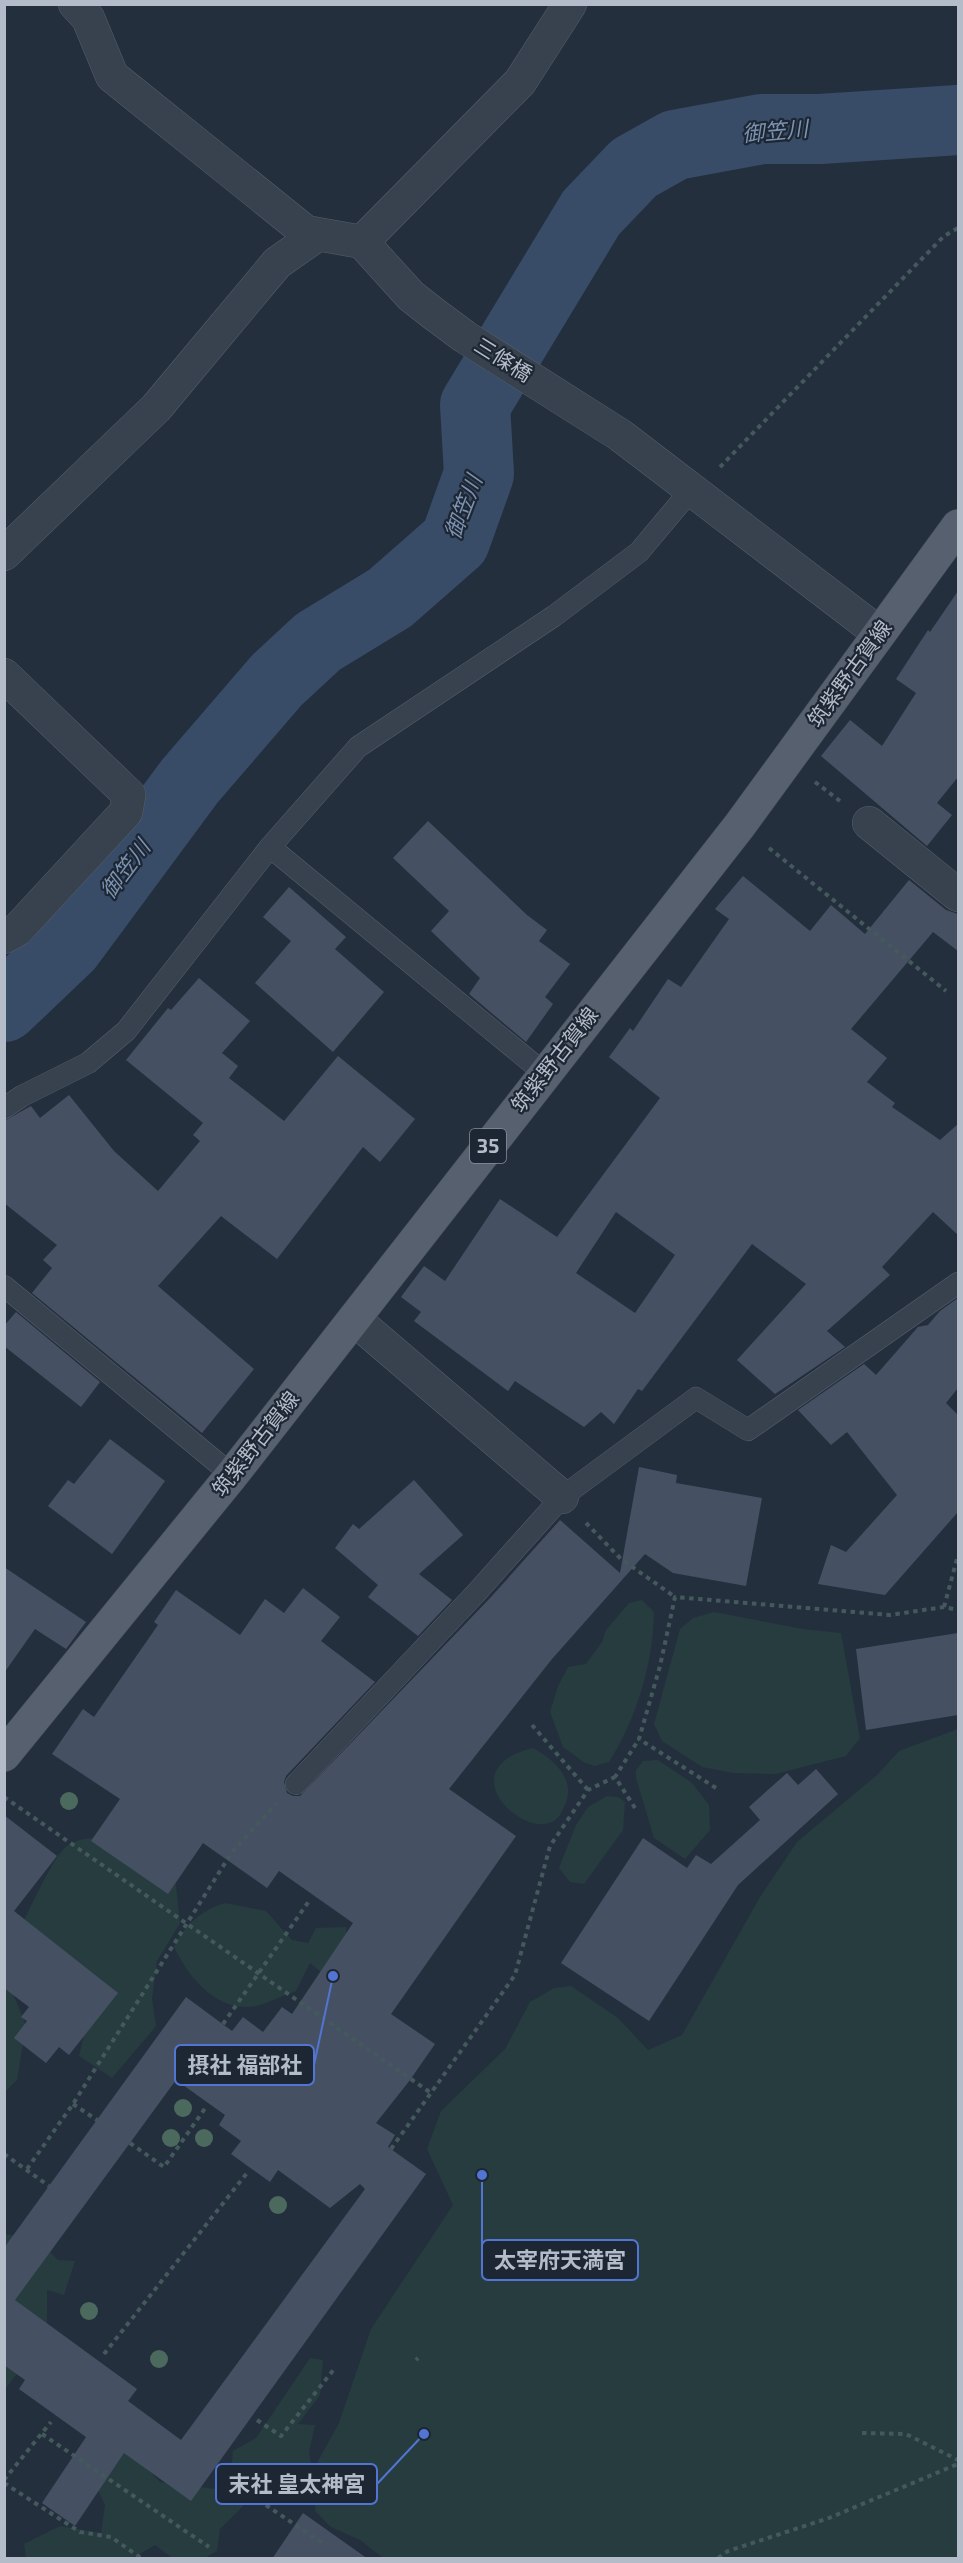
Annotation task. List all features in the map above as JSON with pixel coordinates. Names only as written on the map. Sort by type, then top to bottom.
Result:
[{"type":"main road","name":"筑紫野古賀線","points":[[4,1755],[232,1475],[740,825],[958,526]]},
{"type":"street","points":[[75,4],[88,18],[112,76],[306,232],[362,242],[520,82],[570,4]]},
{"type":"street","points":[[4,554],[156,408],[277,263],[317,235]]},
{"type":"street","name":"三條橋","points":[[362,242],[411,296],[465,337],[620,435],[879,633]]},
{"type":"street","points":[[4,675],[129,795],[126,812],[17,930],[4,937]]},
{"type":"street","points":[[869,823],[958,896]]},
{"type":"street","points":[[354,1319],[562,1497]]},
{"type":"lane","points":[[4,1108],[22,1096],[88,1063],[126,1031],[270,847],[358,747],[554,616],[639,552],[694,492]]},
{"type":"lane","points":[[270,847],[544,1073]]},
{"type":"lane","points":[[296,1784],[477,1592],[562,1497],[696,1398],[748,1430],[958,1283]]},
{"type":"lane","points":[[4,1286],[232,1475]]},
{"type":"path","points":[[694,492],[944,236],[958,228]]},
{"type":"path","points":[[788,760],[869,823]]},
{"type":"path","points":[[740,825],[946,991]]},
{"type":"path","points":[[562,1497],[621,1559],[675,1597],[890,1615],[944,1607],[958,1610]]},
{"type":"path","points":[[944,1607],[958,1555]]},
{"type":"path","points":[[391,2149],[514,1975],[550,1846],[588,1790],[615,1777],[639,1739],[660,1666],[675,1597]]},
{"type":"path","points":[[531,1725],[588,1790]]},
{"type":"path","points":[[639,1739],[716,1788]]},
{"type":"path","points":[[615,1777],[635,1808]]},
{"type":"path","points":[[27,2169],[73,2104],[232,1852],[296,1784]]},
{"type":"path","points":[[4,1797],[431,2093]]},
{"type":"path","points":[[223,2024],[309,1901]]},
{"type":"path","points":[[73,2104],[97,2120]]},
{"type":"path","points":[[130,2143],[164,2167],[206,2106]]},
{"type":"path","points":[[4,2154],[50,2186]]},
{"type":"path","points":[[104,2354],[247,2173]]},
{"type":"path","points":[[257,2420],[281,2436],[335,2368]]},
{"type":"path","points":[[51,2422],[4,2482],[80,2532],[111,2538],[141,2559]]},
{"type":"path","points":[[862,2433],[906,2434],[958,2462]]},
{"type":"path","points":[[42,2434],[209,2547]]},
{"type":"path","points":[[718,2559],[728,2551],[830,2518],[958,2462]]},
{"type":"path","points":[[221,2475],[324,2544]]},
{"type":"green space","points":[[642,1600],[654,1612],[647,1671],[642,1690],[628,1727],[609,1762],[595,1766],[585,1763],[563,1747],[550,1712],[558,1686],[568,1667],[586,1664],[602,1642],[606,1630],[629,1603]]},
{"type":"green space","points":[[714,1612],[803,1629],[841,1633],[860,1738],[846,1756],[775,1774],[733,1773],[702,1767],[662,1741],[654,1724],[680,1629],[693,1618]]},
{"type":"green space","points":[[958,1729],[958,2558],[383,2558],[360,2540],[331,2527],[315,2511],[318,2461],[339,2423],[371,2329],[453,2205],[427,2149],[441,2111],[505,2049],[530,2002],[554,1988],[571,1986],[618,2018],[648,2050],[682,2035],[760,1897],[797,1842],[877,1775],[899,1751]]},
{"type":"green space","points":[[533,1748],[560,1770],[567,1782],[565,1806],[560,1815],[548,1823],[532,1823],[516,1815],[503,1803],[495,1788],[495,1773],[507,1759]]},
{"type":"green space","points":[[658,1760],[692,1783],[709,1805],[710,1830],[685,1859],[654,1838],[636,1778],[636,1770],[643,1761]]},
{"type":"green space","points":[[607,1796],[618,1797],[625,1802],[623,1830],[584,1884],[570,1882],[559,1868],[576,1825],[588,1807]]},
{"type":"green space","points":[[89,1839],[132,1839],[174,1867],[180,1923],[157,1961],[152,1999],[156,2026],[112,2078],[79,2056],[95,1988],[24,1920],[50,1870],[67,1846],[73,1842]]},
{"type":"green space","points":[[225,1903],[266,1911],[292,1940],[308,1943],[316,1928],[346,1927],[346,1957],[323,1974],[310,1963],[296,1991],[266,2003],[242,2007],[217,1999],[196,1981],[174,1947],[188,1925],[209,1909]]},
{"type":"green space","points":[[5,1987],[10,1987],[26,2025],[17,2080],[5,2092]]},
{"type":"green space","points":[[5,2234],[36,2239],[58,2260],[75,2261],[64,2295],[47,2290],[47,2336],[5,2389]]},
{"type":"green space","points":[[310,2358],[323,2360],[320,2395],[298,2424],[315,2425],[309,2453],[315,2481],[295,2477],[278,2497],[252,2497],[220,2529],[217,2551],[205,2558],[172,2558],[155,2545],[133,2558],[26,2558],[24,2544],[60,2526],[101,2533],[105,2505],[85,2462],[121,2442],[160,2482],[215,2489],[231,2471],[233,2451],[256,2438]]},
{"type":"building","points":[[958,591],[958,777],[937,803],[952,815],[927,846],[821,756],[850,720],[882,746],[916,693],[896,679],[928,630],[930,632]]},
{"type":"building","points":[[428,821],[527,915],[547,930],[539,941],[570,964],[545,997],[553,1004],[526,1042],[469,994],[480,978],[431,931],[449,911],[393,858]]},
{"type":"building","points":[[743,876],[810,931],[831,905],[865,934],[909,880],[946,910],[958,914],[958,951],[933,932],[851,1029],[887,1058],[867,1082],[895,1103],[892,1107],[940,1140],[958,1124],[958,1235],[933,1212],[882,1267],[890,1275],[827,1331],[845,1347],[775,1394],[737,1360],[806,1284],[752,1244],[642,1391],[638,1389],[614,1424],[601,1412],[584,1427],[515,1381],[508,1391],[414,1321],[421,1312],[401,1297],[424,1266],[445,1281],[500,1199],[557,1237],[660,1098],[609,1057],[630,1028],[633,1031],[668,979],[681,987],[729,919],[715,909]],"holes":[[[616,1212],[675,1255],[635,1313],[576,1273]]]},
{"type":"building","points":[[289,887],[346,937],[335,949],[384,992],[333,1052],[255,983],[291,941],[263,917]]},
{"type":"building","points":[[199,978],[250,1021],[222,1053],[238,1066],[229,1078],[284,1121],[338,1056],[415,1119],[380,1162],[363,1147],[277,1259],[221,1216],[158,1286],[254,1369],[202,1433],[32,1293],[52,1268],[43,1260],[57,1245],[4,1203],[4,1121],[31,1106],[40,1118],[69,1095],[114,1151],[158,1191],[200,1141],[193,1135],[203,1123],[126,1060],[168,1008],[171,1010]]},
{"type":"building","points":[[958,1298],[958,1388],[946,1403],[958,1415],[958,1512],[885,1595],[818,1584],[831,1545],[846,1552],[897,1495],[847,1432],[831,1445],[798,1410],[864,1364],[876,1375],[918,1327],[928,1325],[940,1311]]},
{"type":"building","points":[[16,1312],[100,1382],[81,1407],[4,1346],[4,1326]]},
{"type":"building","points":[[110,1439],[165,1481],[112,1554],[48,1506],[68,1480],[74,1484]]},
{"type":"building","points":[[639,1467],[677,1475],[676,1483],[762,1498],[746,1586],[673,1573],[645,1554],[552,1659],[449,1789],[516,1836],[391,2014],[435,2044],[376,2123],[395,2135],[388,2147],[426,2174],[191,2501],[124,2453],[75,2526],[42,2503],[86,2437],[19,2389],[25,2380],[4,2365],[4,2248],[186,1997],[232,2031],[243,2017],[263,2032],[282,2007],[292,2014],[353,1923],[279,1871],[267,1888],[203,1843],[168,1894],[91,1841],[120,1799],[52,1754],[83,1709],[94,1717],[158,1625],[154,1622],[176,1590],[240,1635],[265,1599],[284,1613],[303,1588],[340,1617],[321,1641],[375,1682],[286,1776],[284,1782],[287,1793],[300,1796],[492,1596],[560,1520],[620,1573]],"holes":[[[176,2080],[225,2115],[219,2125],[241,2141],[231,2154],[270,2182],[278,2170],[330,2208],[360,2184],[365,2189],[181,2440],[128,2401],[137,2389],[15,2300]]]},
{"type":"building","points":[[414,1480],[463,1535],[419,1574],[452,1600],[418,1636],[368,1597],[378,1585],[335,1548],[353,1524],[359,1529]]},
{"type":"building","points":[[4,1567],[86,1622],[66,1649],[35,1629],[4,1673]]},
{"type":"building","points":[[958,1633],[958,1715],[866,1730],[856,1649]]},
{"type":"building","points":[[816,1769],[838,1794],[738,1885],[649,2021],[561,1963],[643,1838],[687,1868],[696,1855],[711,1864],[760,1820],[749,1807],[787,1773],[798,1785]]},
{"type":"building","points":[[4,1815],[57,1856],[14,1911],[118,1993],[69,2055],[59,2047],[46,2063],[14,2038],[27,2021],[21,2017],[29,2007],[4,1988]]},
{"type":"building","points":[[303,2513],[368,2559],[272,2559]]},
{"type":"waterway","name":"御笠川","points":[[4,1007],[68,946],[190,781],[277,680],[318,642],[390,598],[455,541],[479,474],[475,405],[591,213],[634,168],[675,145],[762,129],[820,129],[958,120]]},
{"type":"place","name":"摂社 福部社","points":[[333,1976]]},
{"type":"place","name":"太宰府天満宮","points":[[482,2175]]},
{"type":"place","name":"末社 皇太神宮","points":[[424,2434]]}]
